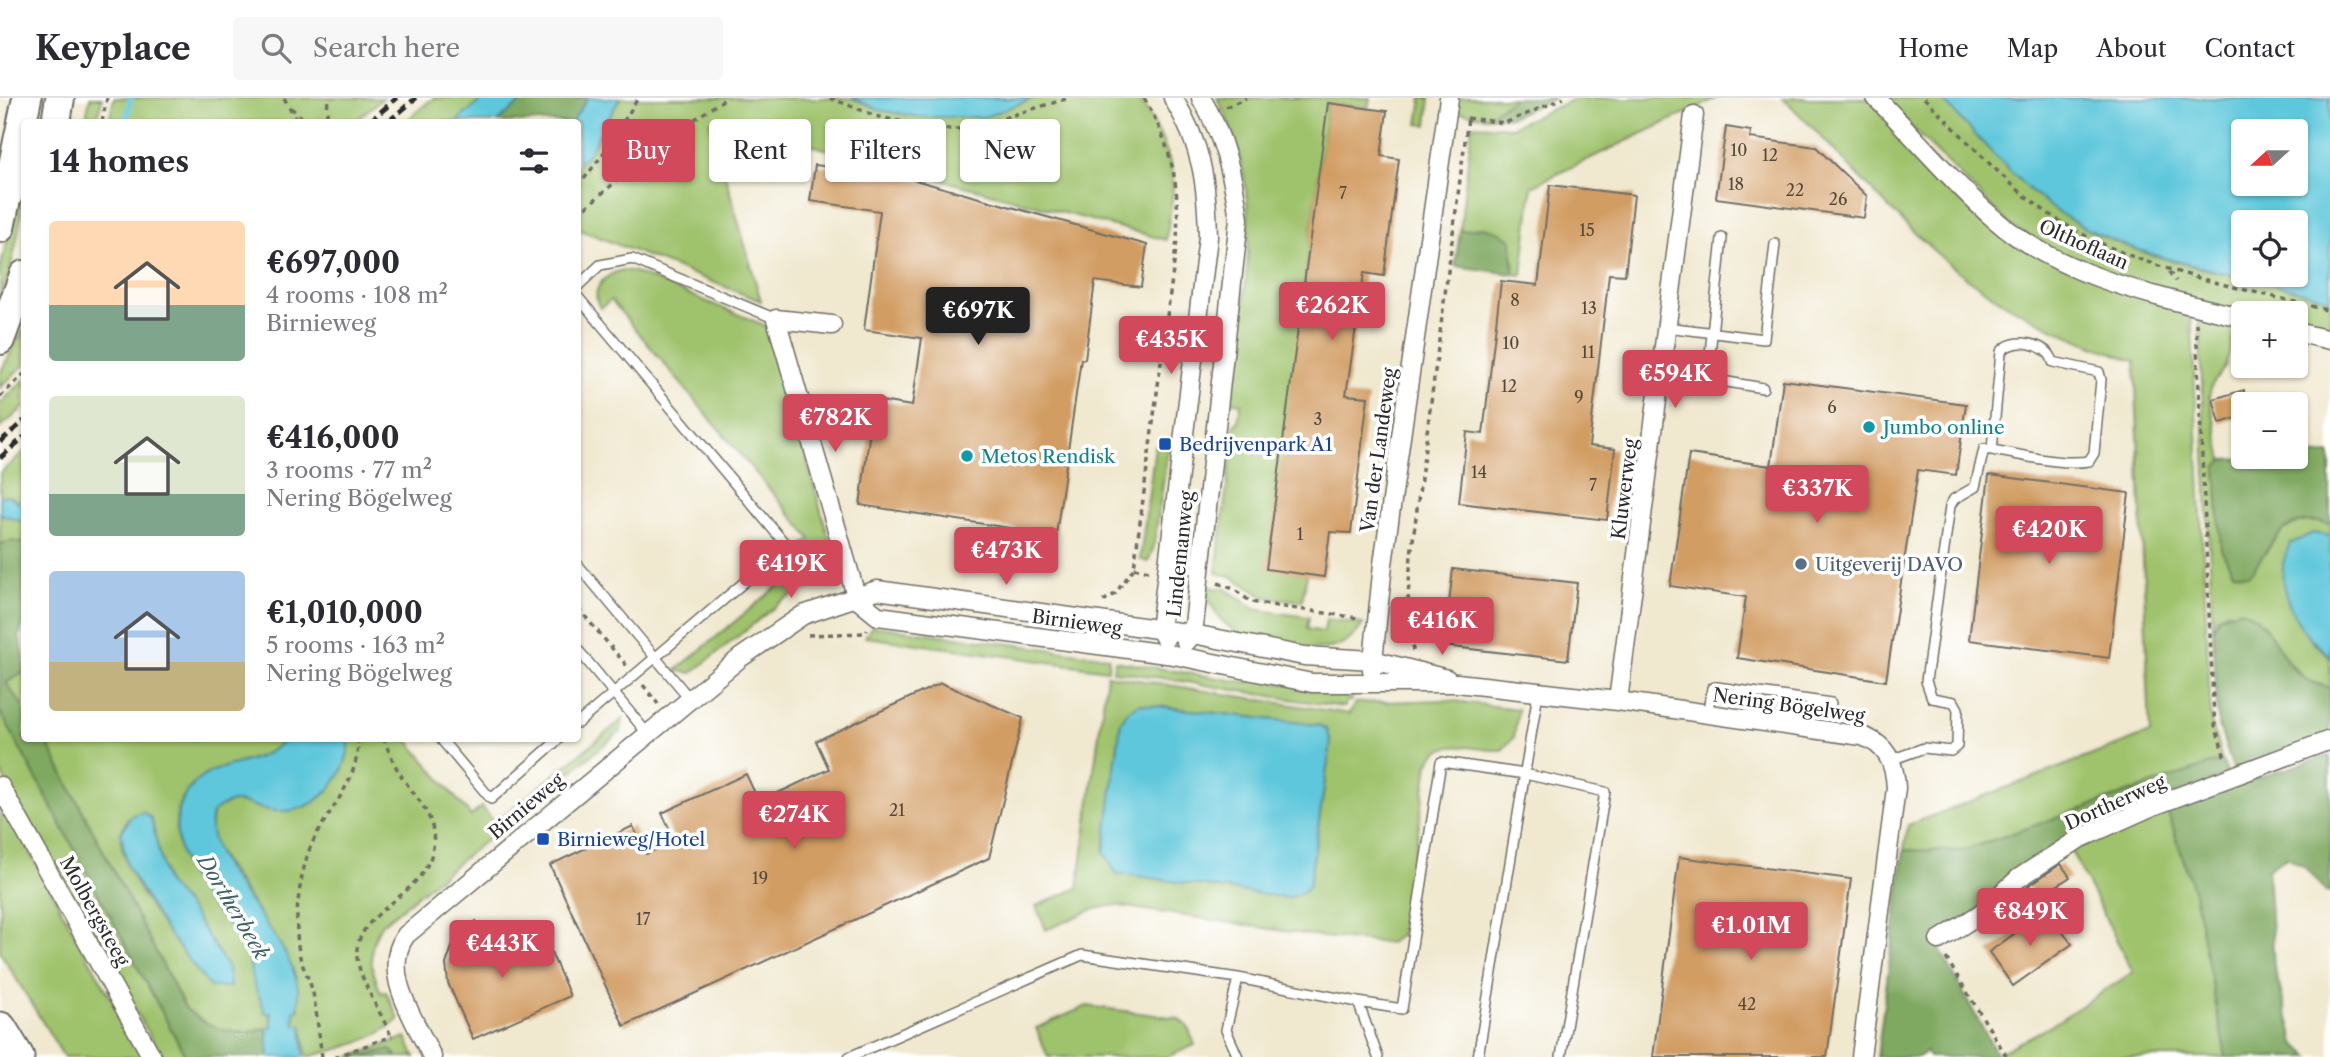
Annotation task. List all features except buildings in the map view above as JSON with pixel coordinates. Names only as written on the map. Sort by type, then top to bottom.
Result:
[{"type":"highway","points":[[0,1029],[17,1057]]},
{"type":"main road","points":[[22,119],[27,98]]},
{"type":"main road","points":[[56,119],[60,98]]},
{"type":"main road","points":[[0,228],[21,124]]},
{"type":"main road","points":[[0,340],[21,283]]},
{"type":"street","name":"Lindemanweg","points":[[1173,98],[1197,143],[1207,183],[1208,236],[1160,630],[1174,655],[1193,634],[1239,219],[1232,170],[1215,124],[1201,98]]},
{"type":"street","name":"Van der Landeweg","points":[[1371,684],[1377,620],[1449,98]]},
{"type":"street","name":"Olthoflaan","points":[[1876,98],[1993,219],[2025,240],[2091,273],[2231,315]]},
{"type":"street","name":"Kluwerweg","points":[[1618,701],[1694,115]]},
{"type":"street","points":[[832,325],[776,319],[857,599]]},
{"type":"street","points":[[2308,335],[2330,340]]},
{"type":"street","name":"Birnieweg","points":[[432,1057],[395,972],[401,942],[412,927],[647,733],[793,621],[877,590],[1160,630]]},
{"type":"street","name":"Birnieweg","points":[[857,599],[878,616],[1174,655]]},
{"type":"street","name":"Nering Bögelweg","points":[[1160,630],[1304,656],[1373,660],[1457,683]]},
{"type":"street","name":"Nering Bögelweg","points":[[1174,655],[1312,683],[1457,683],[1618,701],[1862,736],[1877,742],[1891,761]]},
{"type":"street","name":"Dortherweg","points":[[1939,940],[1980,914],[2019,878],[2079,839],[2153,806],[2330,740]]},
{"type":"street","points":[[1861,1057],[1896,788],[1891,761]]},
{"type":"street","name":"Molbergsteeg","points":[[0,786],[152,1057]]},
{"type":"lane","points":[[1723,238],[1710,333],[1710,379],[1763,388]]},
{"type":"lane","points":[[1666,327],[1764,339],[1775,244]]},
{"type":"lane","points":[[581,283],[600,265],[632,259],[776,319]]},
{"type":"lane","points":[[581,301],[787,546],[581,720]]},
{"type":"lane","points":[[1891,761],[1924,748],[1951,751],[1957,746],[1958,709],[1954,702],[1932,698],[1926,681],[1950,506],[1954,499],[1975,487],[1980,455],[1984,449],[1992,450],[2089,461],[2094,453],[2101,380],[2099,372],[2053,362],[2051,354],[2044,347],[2011,343],[2005,345],[2001,352],[1992,450]]},
{"type":"lane","points":[[581,569],[690,699]]},
{"type":"lane","points":[[581,654],[647,733]]},
{"type":"lane","points":[[1707,715],[1712,688],[1717,687],[1831,703]]},
{"type":"lane","points":[[1478,1057],[1538,693]]},
{"type":"lane","points":[[443,742],[491,799],[555,742]]},
{"type":"lane","points":[[849,1057],[1082,955],[1238,978],[1402,1009],[1441,761],[1525,774],[1605,792],[1561,1057]]},
{"type":"lane","points":[[1238,978],[1226,1030],[1238,1057]]},
{"type":"lane","points":[[1358,1002],[1378,1057]]},
{"type":"path","points":[[103,119],[107,98]]},
{"type":"path","points":[[284,98],[296,119]]},
{"type":"path","points":[[316,119],[327,114],[328,98]]},
{"type":"path","points":[[581,183],[609,146],[638,98]]},
{"type":"path","points":[[581,211],[667,138],[726,98]]},
{"type":"path","points":[[830,98],[879,117],[938,129],[967,129],[1069,98]]},
{"type":"path","points":[[1144,98],[1170,153],[1179,208],[1145,501],[1134,568],[1166,575]]},
{"type":"path","points":[[1410,624],[1408,596],[1411,555],[1468,118],[1505,123],[1564,98]]},
{"type":"path","points":[[1924,98],[2024,194],[2057,219],[2083,233],[2169,271],[2330,311]]},
{"type":"path","points":[[291,108],[304,119]]},
{"type":"path","points":[[2196,306],[2213,700],[2215,725],[2231,777]]},
{"type":"path","points":[[0,397],[21,377]]},
{"type":"path","points":[[1198,581],[1226,585],[1251,602],[1267,606],[1377,620]]},
{"type":"path","points":[[581,612],[669,716]]},
{"type":"path","points":[[321,1057],[312,990],[299,953],[297,916],[306,858],[318,829],[348,787],[356,762],[358,742]]},
{"type":"path","points":[[335,1057],[391,1036],[358,964],[358,942],[377,915],[420,878],[433,853],[434,843],[428,815],[401,775],[385,742]]},
{"type":"path","points":[[1939,940],[1957,977],[2007,1057]]},
{"type":"green space","points":[[90,98],[102,98],[98,119],[86,119]]},
{"type":"green space","points":[[114,98],[383,98],[358,119],[110,119]]},
{"type":"green space","points":[[433,98],[484,98],[460,119],[408,119]]},
{"type":"green space","points":[[526,98],[588,98],[574,119],[501,119]]},
{"type":"green space","points":[[620,98],[852,98],[879,110],[920,117],[985,117],[1034,98],[1138,98],[1158,130],[1168,154],[1173,190],[1166,240],[946,181],[946,119],[825,119],[825,149],[811,145],[811,119],[709,119],[709,182],[727,182],[761,301],[581,230],[581,161],[602,130],[602,182],[695,182],[695,119],[608,119]]},
{"type":"green space","points":[[1217,98],[1370,98],[1368,108],[1328,103],[1301,311],[1307,574],[1302,601],[1264,597],[1231,576],[1216,573],[1235,423],[1238,423],[1241,403],[1229,401],[1248,247],[1248,209],[1243,172],[1233,135]]},
{"type":"green space","points":[[1422,98],[1430,98],[1427,125],[1418,124]]},
{"type":"green space","points":[[1458,98],[1515,98],[1485,117],[1456,111]]},
{"type":"green space","points":[[1515,98],[1555,98],[1510,117],[1485,117]]},
{"type":"green space","points":[[1577,98],[1717,98],[1532,186],[1522,275],[1513,274],[1515,263],[1485,227],[1460,231],[1472,125],[1511,127]]},
{"type":"green space","points":[[1783,98],[1869,98],[2016,239],[2191,310],[2211,721],[2222,760],[1962,851],[1904,850],[1908,825],[2150,733],[2135,361],[2048,326],[2006,304],[1967,278],[1896,215]]},
{"type":"green space","points":[[1882,98],[1940,98],[2034,193],[2069,219],[2100,235],[2164,259],[2231,275],[2231,287],[2284,287],[2330,299],[2330,335],[2308,330],[2308,301],[2231,301],[2231,310],[2154,290],[2076,261],[2011,226]]},
{"type":"green space","points":[[21,176],[18,232],[0,299],[0,270]]},
{"type":"green space","points":[[1485,227],[1512,240],[1513,274],[1455,266],[1460,231]]},
{"type":"green space","points":[[619,271],[632,271],[769,327],[833,553],[827,555],[830,566],[823,578],[782,601],[692,673],[675,671],[807,562],[797,550],[811,539],[611,300],[600,308],[596,295],[599,285]]},
{"type":"green space","points":[[2199,317],[2231,326],[2231,347],[2225,367],[2212,385],[2209,396],[2223,460],[2216,468],[2221,549],[2266,553],[2278,536],[2292,525],[2309,521],[2330,524],[2330,536],[2313,533],[2290,544],[2312,642],[2330,656],[2330,688],[2308,681],[2284,657],[2268,633],[2229,611],[2218,616],[2213,630]]},
{"type":"green space","points":[[21,334],[21,368],[0,388],[0,373]]},
{"type":"green space","points":[[21,383],[21,410],[0,428],[0,404]]},
{"type":"green space","points":[[1155,446],[1168,448],[1154,546],[1148,562],[1140,559]]},
{"type":"green space","points":[[2330,454],[2330,524],[2314,521],[2290,526],[2273,541],[2249,575],[2233,572],[2221,549],[2216,467],[2223,460],[2231,460],[2231,469],[2308,469],[2308,455]]},
{"type":"green space","points":[[21,455],[21,500],[0,496],[0,473]]},
{"type":"green space","points":[[0,514],[21,521],[21,543],[0,544]]},
{"type":"green space","points":[[11,541],[21,543],[21,674],[6,683],[21,704],[21,742],[47,742],[185,1008],[204,1022],[223,1030],[244,1032],[267,1028],[269,1057],[186,1057],[0,711],[0,544]]},
{"type":"green space","points":[[1206,587],[1225,589],[1258,610],[1309,617],[1307,629],[1324,632],[1326,619],[1363,624],[1344,644],[1335,647],[1299,647],[1269,642],[1243,635],[1229,627],[1216,612]]},
{"type":"green space","points":[[2241,610],[2261,623],[2299,674],[2311,682],[2330,688],[2330,736],[2234,772],[2218,723],[2213,630],[2219,616]]},
{"type":"green space","points":[[872,626],[1109,657],[1108,670],[865,637]]},
{"type":"green space","points":[[1115,661],[1236,681],[1249,682],[1250,679],[1352,693],[1351,701],[1346,701],[1345,707],[1113,671]]},
{"type":"green space","points":[[21,674],[21,704],[6,683]]},
{"type":"green space","points":[[1107,675],[1349,714],[1355,703],[1445,700],[1518,709],[1514,737],[1502,750],[1450,747],[1441,749],[1428,764],[1404,925],[1400,935],[1389,943],[1324,937],[1114,905],[1091,910],[1046,930],[1036,906],[1078,888]],"holes":[[[1139,704],[1319,725],[1327,730],[1331,742],[1309,886],[1301,893],[1104,851],[1121,722],[1128,711]]]},
{"type":"green space","points":[[0,711],[186,1057],[162,1057],[0,771]]},
{"type":"green space","points":[[623,719],[620,732],[382,924],[372,950],[372,966],[381,993],[386,992],[399,1019],[367,1039],[307,1057],[302,1026],[295,1025],[294,1011],[299,1009],[280,945],[215,848],[210,835],[212,813],[221,806],[237,802],[278,811],[306,806],[318,799],[337,779],[349,742],[409,742],[471,816],[482,807],[495,823]]},
{"type":"green space","points":[[47,742],[282,742],[263,755],[199,780],[188,790],[177,814],[178,841],[186,867],[205,898],[246,948],[253,979],[269,1014],[272,1028],[237,1034],[205,1022],[185,1008]],"holes":[[[151,818],[166,882],[191,910],[228,968],[210,987],[155,914],[131,872],[123,853],[121,835],[127,820]]]},
{"type":"green space","points":[[2330,755],[2330,892],[2325,891],[2304,866],[2287,857],[2268,869],[2274,967],[2295,1043],[2310,1057],[2226,1057],[2194,892],[2166,807]]},
{"type":"green space","points":[[2222,760],[2228,775],[2113,817],[1937,944],[1998,1057],[1929,1057],[1926,1052],[1918,1057],[1877,1057],[1904,850],[1962,851]]},
{"type":"green space","points":[[0,800],[144,1057],[64,1057],[0,952]]},
{"type":"green space","points":[[2166,807],[2194,892],[2226,1057],[1998,1057],[1997,1054],[2049,1027],[2133,972],[2070,849]]},
{"type":"green space","points":[[1087,1006],[1177,1018],[1187,1025],[1195,1045],[1167,1057],[1048,1057],[1036,1028]]},
{"type":"green space","points":[[406,1037],[415,1057],[397,1057],[396,1053],[350,1057]]},
{"type":"green space","points":[[390,1049],[397,1057],[361,1057]]},
{"type":"water","points":[[484,98],[526,98],[501,119],[460,119]]},
{"type":"water","points":[[588,98],[620,98],[608,119],[602,119],[602,130],[581,161],[581,119],[574,119]]},
{"type":"water","points":[[852,98],[1034,98],[985,117],[920,117],[879,110]]},
{"type":"water","points":[[1940,98],[2330,98],[2330,299],[2284,287],[2308,287],[2308,210],[2231,210],[2231,274],[2164,258],[2100,235],[2051,207],[2002,163]]},
{"type":"water","points":[[0,496],[9,496],[21,504],[21,521],[0,514]]},
{"type":"water","points":[[2313,533],[2330,536],[2330,656],[2297,620],[2285,591],[2284,560],[2290,544]]},
{"type":"water","points":[[1139,704],[1319,725],[1327,730],[1331,742],[1309,886],[1302,893],[1288,898],[1116,873],[1104,852],[1121,722],[1128,711]]},
{"type":"water","name":"Dortherbeek","points":[[282,742],[350,742],[337,779],[318,799],[306,806],[278,811],[237,802],[221,806],[212,813],[212,836],[221,859],[288,958],[297,983],[298,1009],[294,1011],[295,1025],[302,1025],[304,1057],[269,1057],[267,1028],[272,1028],[271,1013],[265,1013],[251,974],[247,951],[235,932],[198,890],[184,864],[177,835],[180,807],[196,782],[217,770],[264,755]]},
{"type":"water","points":[[143,812],[151,818],[166,882],[191,910],[228,968],[230,987],[210,987],[164,928],[127,866],[121,834],[131,816]]},
{"type":"waterway","points":[[127,119],[131,98]]},
{"type":"railway","points":[[372,119],[397,98]]},
{"type":"railway","points":[[392,119],[416,98]]},
{"type":"railway","points":[[0,442],[21,424]]},
{"type":"railway","points":[[0,458],[21,440]]},
{"type":"place","name":"Jumbo online","points":[[1869,427]]},
{"type":"place","name":"Bedrijvenpark A1","points":[[1165,444]]},
{"type":"place","name":"Metos Rendisk","points":[[967,456]]},
{"type":"place","name":"Uitgeverij DAVO","points":[[1801,564]]},
{"type":"place","name":"Birnieweg/Hotel","points":[[543,839]]}]
